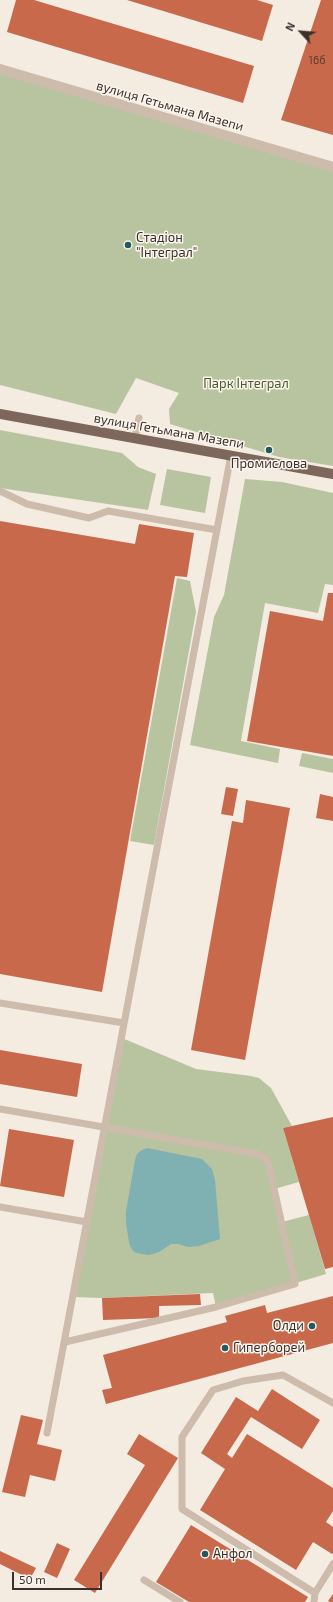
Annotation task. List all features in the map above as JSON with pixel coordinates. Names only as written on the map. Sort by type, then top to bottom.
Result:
[{"type":"main road","name":"вулиця Гетьмана Мазепи","points":[[0,414],[333,474]]},
{"type":"street","name":"вулиця Гетьмана Мазепи","points":[[0,69],[333,167]]},
{"type":"lane","points":[[135,438],[139,418]]},
{"type":"lane","points":[[48,1433],[104,1127],[231,455]]},
{"type":"lane","points":[[0,491],[27,504],[89,518],[108,511],[217,530]]},
{"type":"lane","points":[[0,1003],[124,1023]]},
{"type":"lane","points":[[0,1109],[258,1154],[268,1161],[295,1284],[216,1307],[65,1342]]},
{"type":"lane","points":[[0,1206],[87,1222]]},
{"type":"lane","points":[[315,1593],[182,1509],[182,1437],[212,1390],[243,1381],[283,1376],[333,1403]]},
{"type":"lane","points":[[314,1602],[315,1593],[333,1564]]},
{"type":"lane","points":[[144,1580],[180,1602]]},
{"type":"green space","name":"Парк Інтеграл","points":[[0,69],[333,167],[333,466],[279,457],[170,424],[169,409],[179,393],[136,378],[116,414],[0,385]]},
{"type":"green space","points":[[0,430],[122,453],[138,467],[156,474],[148,510],[0,488]]},
{"type":"green space","points":[[167,469],[211,477],[205,513],[160,505]]},
{"type":"green space","points":[[245,479],[282,482],[333,493],[333,585],[325,584],[318,613],[265,603],[241,741],[280,749],[278,763],[190,745],[214,617],[224,595]]},
{"type":"green space","points":[[177,578],[190,581],[196,612],[154,845],[130,841]]},
{"type":"green space","points":[[302,753],[333,759],[333,773],[299,766]]},
{"type":"green space","points":[[122,1038],[196,1069],[259,1078],[271,1088],[292,1126],[283,1128],[299,1182],[274,1189],[282,1222],[309,1215],[326,1274],[216,1307],[213,1293],[102,1298],[73,1297]]},
{"type":"water","points":[[147,1148],[202,1159],[212,1169],[215,1180],[220,1239],[199,1246],[188,1247],[178,1244],[171,1244],[159,1252],[149,1255],[136,1253],[132,1250],[129,1243],[126,1211],[137,1154]]},
{"type":"building","points":[[16,0],[34,0],[254,66],[243,103],[7,32]]},
{"type":"building","points":[[127,0],[257,0],[273,5],[262,41]]},
{"type":"building","points":[[321,0],[333,0],[333,135],[281,120]]},
{"type":"building","points":[[0,521],[135,544],[139,524],[194,533],[187,577],[175,576],[102,992],[0,974]]},
{"type":"building","points":[[328,593],[333,593],[333,756],[247,741],[270,611],[323,621]]},
{"type":"building","points":[[226,787],[238,789],[233,816],[221,814]]},
{"type":"building","points":[[320,794],[333,797],[333,821],[316,818]]},
{"type":"building","points":[[246,800],[290,808],[245,1060],[191,1050],[232,821],[243,823]]},
{"type":"building","points":[[0,1050],[82,1064],[77,1097],[0,1084]]},
{"type":"building","points":[[333,1117],[333,1267],[325,1269],[283,1128]]},
{"type":"building","points":[[9,1129],[74,1140],[64,1197],[0,1186]]},
{"type":"building","points":[[200,1294],[201,1305],[159,1306],[159,1318],[103,1320],[102,1298]]},
{"type":"building","points":[[333,1296],[333,1343],[106,1404],[102,1390],[112,1388],[103,1355],[227,1322],[225,1316],[265,1305],[267,1313]]},
{"type":"building","points":[[272,1389],[320,1420],[302,1449],[251,1417],[227,1454],[232,1458],[247,1434],[333,1488],[333,1511],[326,1522],[333,1527],[333,1553],[332,1554],[313,1542],[296,1570],[200,1510],[225,1469],[201,1453],[236,1397],[258,1411]]},
{"type":"building","points":[[21,1415],[43,1420],[37,1444],[62,1450],[55,1481],[30,1475],[25,1497],[2,1492]]},
{"type":"building","points":[[139,1434],[178,1458],[95,1593],[74,1580],[145,1465],[127,1454]]},
{"type":"building","name":"Анфол","points":[[191,1525],[308,1597],[305,1602],[189,1602],[156,1582]]},
{"type":"building","points":[[57,1543],[70,1549],[57,1578],[44,1572]]},
{"type":"building","points":[[0,1551],[36,1568],[30,1579],[0,1564]]},
{"type":"building","points":[[333,1594],[333,1602],[328,1601]]},
{"type":"place","name":"Стадіон \"Інтеграл\"","points":[[128,245]]},
{"type":"place","name":"Промислова","points":[[269,450]]},
{"type":"place","name":"Олди","points":[[312,1326]]},
{"type":"place","name":"Гиперборей","points":[[225,1348]]},
{"type":"place","name":"Анфол","points":[[205,1554]]}]
